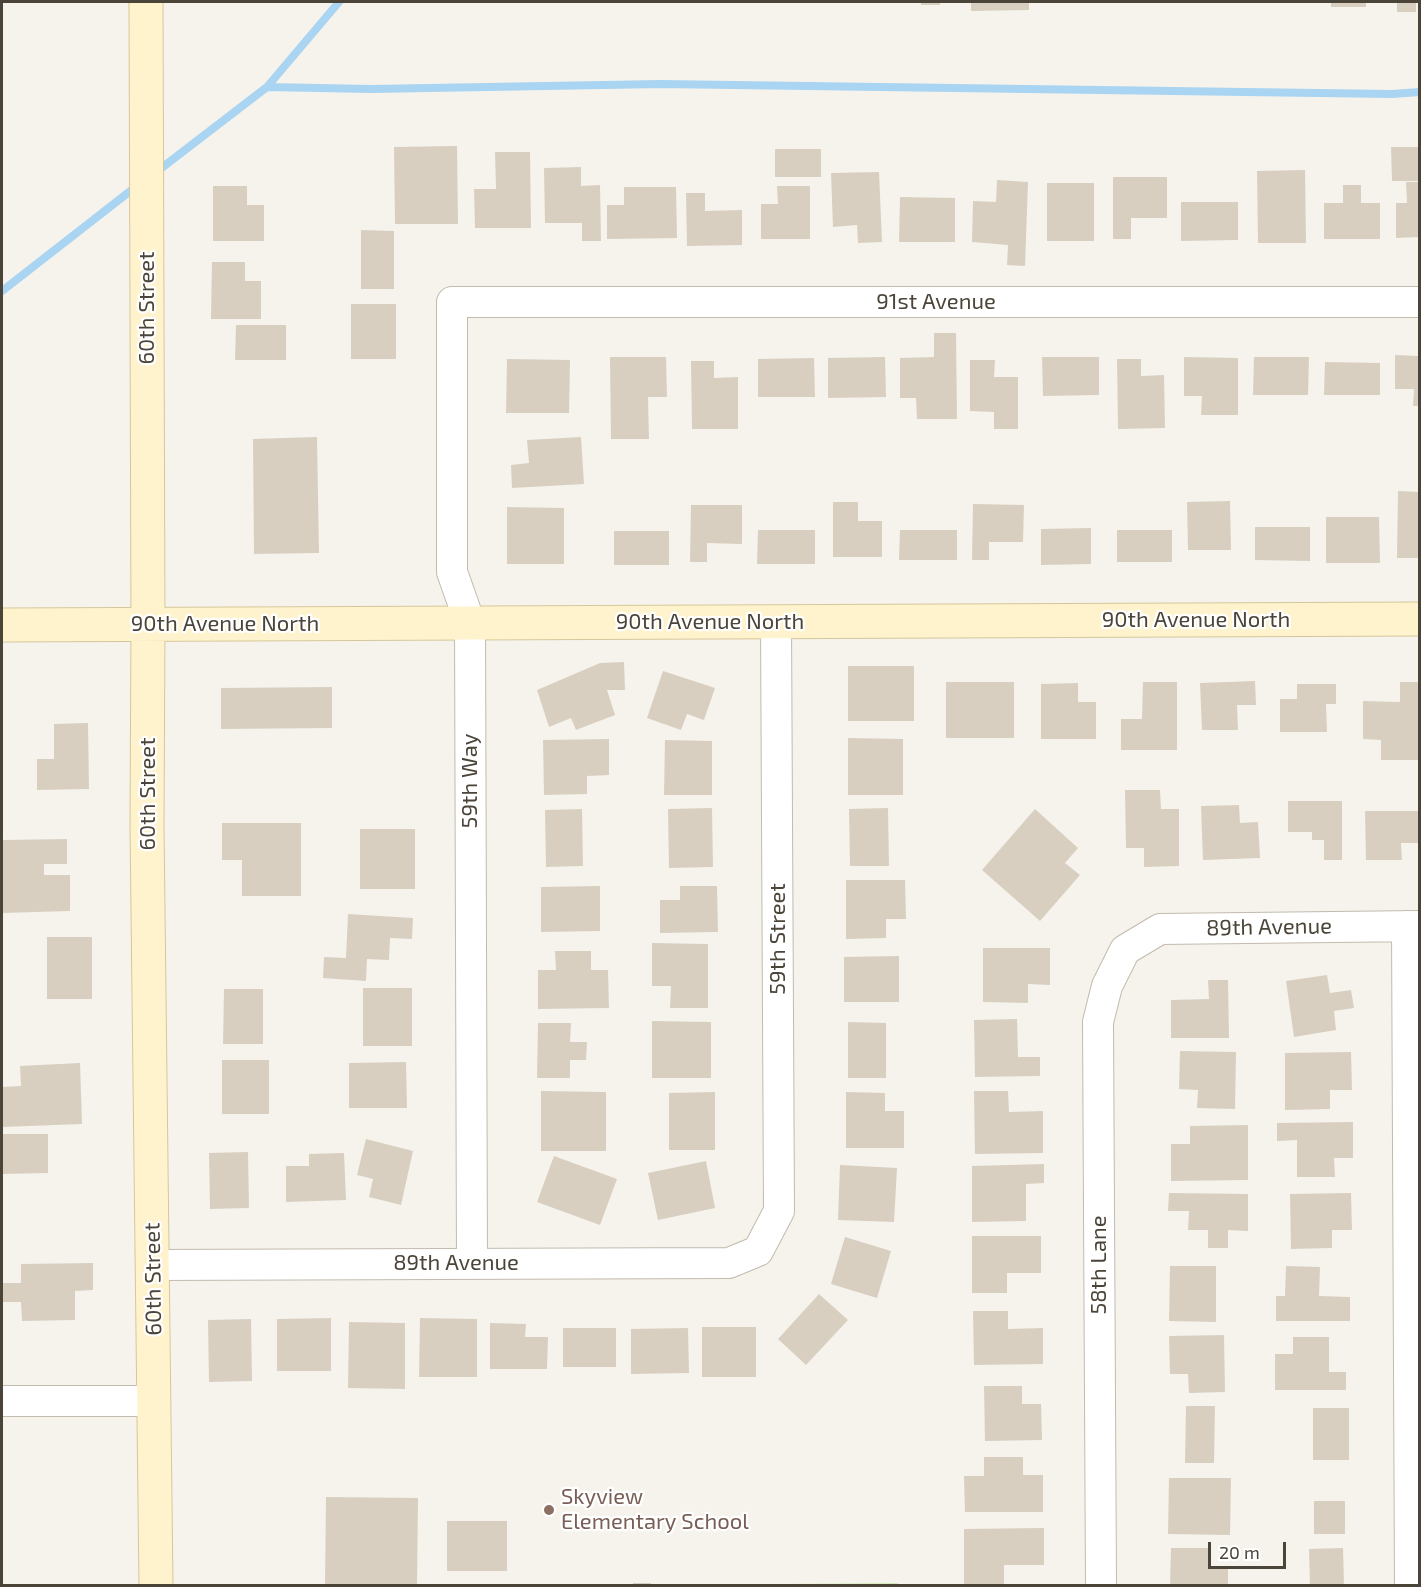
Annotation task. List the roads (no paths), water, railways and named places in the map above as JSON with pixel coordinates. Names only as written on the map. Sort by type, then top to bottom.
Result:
[{"type":"street","name":"60th Street","points":[[146,2],[147,838],[156,1586]]},
{"type":"street","name":"91st Avenue","points":[[452,302],[1419,302]]},
{"type":"street","name":"59th Way","points":[[452,302],[452,572],[470,623],[472,1263]]},
{"type":"street","name":"90th Avenue North","points":[[2,625],[1419,619]]},
{"type":"street","name":"59th Street","points":[[758,1251],[779,1211],[776,622]]},
{"type":"street","name":"89th Avenue","points":[[1125,950],[1160,929],[1413,926]]},
{"type":"street","points":[[1410,1586],[1413,926]]},
{"type":"street","name":"58th Lane","points":[[1101,1586],[1098,1022],[1107,986],[1125,950]]},
{"type":"street","name":"89th Avenue","points":[[152,1265],[729,1263],[758,1251]]},
{"type":"street","points":[[2,1401],[155,1401]]},
{"type":"waterway","points":[[155,173],[267,87],[339,2]]},
{"type":"waterway","points":[[267,87],[371,89],[661,84],[1392,94],[1420,92]]},
{"type":"waterway","points":[[2,291],[138,185]]},
{"type":"place","name":"Skyview Elementary School","points":[[549,1510]]}]
